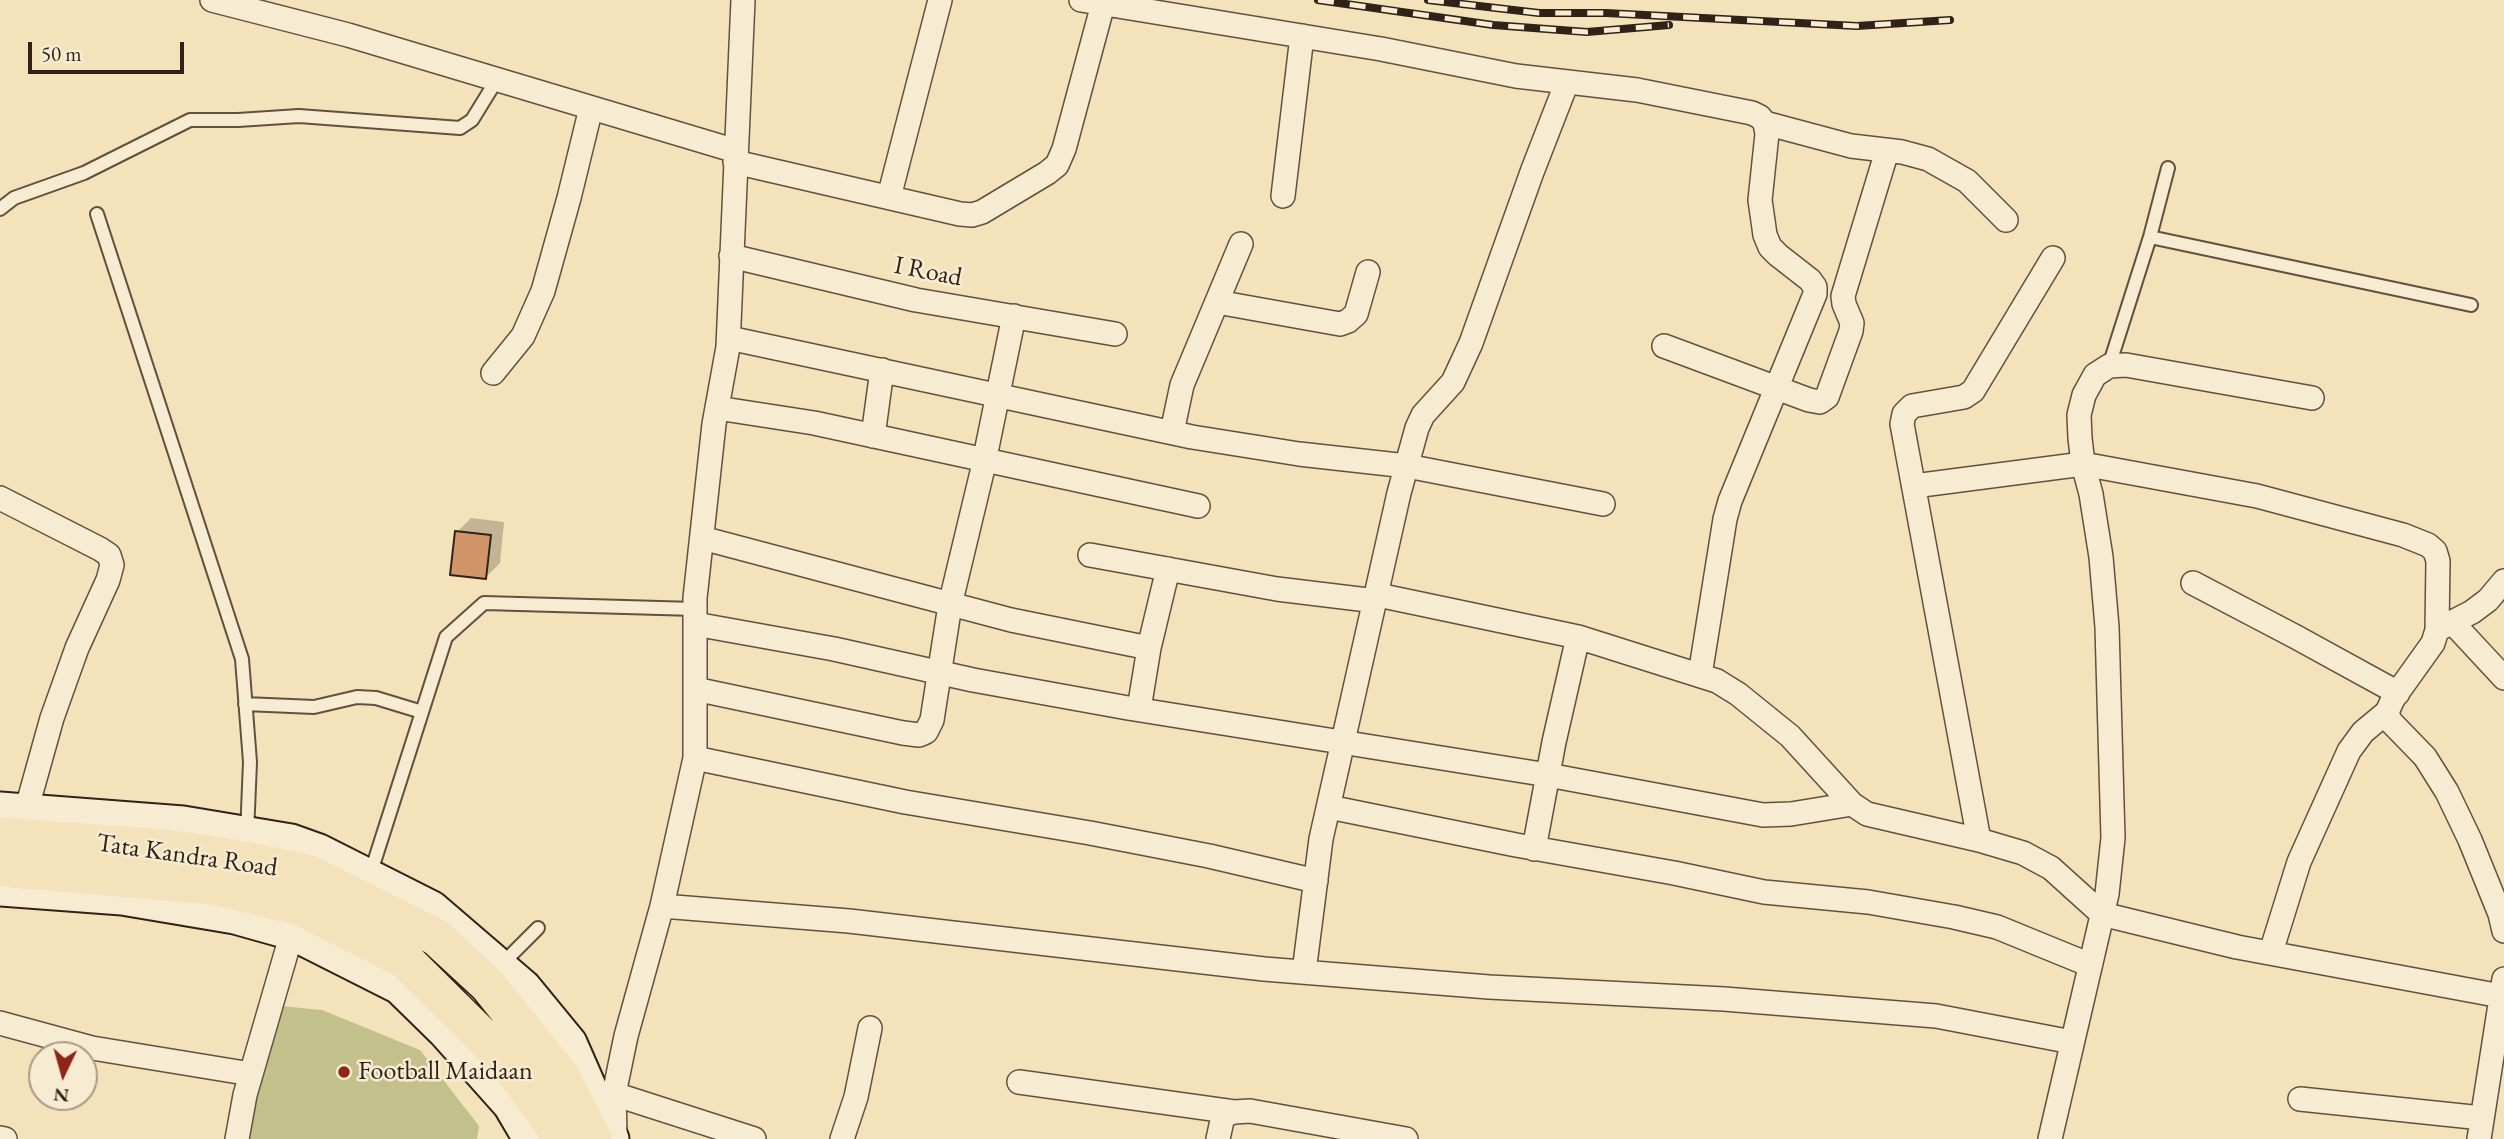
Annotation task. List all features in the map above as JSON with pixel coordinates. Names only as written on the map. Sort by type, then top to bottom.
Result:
[{"type":"main road","name":"Tata Kandra Road","points":[[0,836],[178,850],[230,857],[304,891],[436,937],[494,976],[561,1075],[593,1139]]},
{"type":"main road","name":"Tata Kandra Road","points":[[0,868],[304,891],[405,960],[506,1060],[552,1123],[559,1139]]},
{"type":"street","points":[[212,0],[348,35],[590,107],[736,157],[889,197],[972,215],[982,212],[1057,165],[1064,149],[1092,2],[1381,49],[1516,76],[1637,90],[1752,113],[1765,123],[1851,146],[1916,155],[1956,173],[2006,220]]},
{"type":"street","points":[[613,1139],[614,1094],[626,1036],[662,906],[695,758],[695,617],[717,408],[729,338],[743,0]]},
{"type":"street","points":[[889,197],[940,0]]},
{"type":"street","points":[[1283,197],[1302,36]]},
{"type":"street","points":[[1304,972],[1329,807],[1407,466],[1423,415],[1453,382],[1471,343],[1567,82]]},
{"type":"street","points":[[493,373],[523,336],[543,291],[569,198],[590,107]]},
{"type":"street","points":[[1700,675],[1725,519],[1739,477],[1815,294],[1815,287],[1810,280],[1778,256],[1765,235],[1760,200],[1767,134],[1765,123]]},
{"type":"street","points":[[1664,346],[1809,400],[1820,402],[1827,397],[1851,331],[1852,323],[1843,296],[1887,151]]},
{"type":"street","points":[[1172,432],[1182,385],[1241,244]]},
{"type":"street","name":"I Road","points":[[731,256],[916,300],[1115,334]]},
{"type":"street","points":[[1979,840],[1902,424],[1904,414],[1912,406],[1964,397],[1973,391],[2053,258]]},
{"type":"street","points":[[1217,302],[1340,324],[1356,314],[1368,272]]},
{"type":"street","points":[[695,689],[919,735],[926,732],[932,720],[950,605],[1014,316]]},
{"type":"street","points":[[729,338],[1172,432],[1298,454],[1407,466],[1602,505]]},
{"type":"street","points":[[2050,1139],[2107,894],[2113,838],[2107,627],[2101,557],[2091,494],[2082,464],[2080,415],[2084,395],[2095,375],[2109,366],[2126,365],[2312,398]]},
{"type":"street","points":[[873,436],[882,370]]},
{"type":"street","points":[[717,408],[814,423],[1198,506]]},
{"type":"street","points":[[1914,486],[2082,464],[2257,496],[2403,535],[2428,545],[2435,551],[2444,626],[2504,678]]},
{"type":"street","points":[[0,499],[100,549],[109,555],[112,565],[13,810],[183,823],[291,841],[304,891],[445,1032],[510,1105],[530,1139]]},
{"type":"street","points":[[702,538],[950,605],[1149,648]]},
{"type":"street","points":[[1090,555],[1277,589],[1377,598],[1578,637],[1717,681],[1738,694],[1790,736],[1852,804],[1867,814],[1979,840],[2022,853],[2051,868],[2102,914],[2237,947],[2502,988],[2497,1059],[2480,1128],[2300,1100]]},
{"type":"street","points":[[1139,709],[1149,648],[1168,569]]},
{"type":"street","points":[[2270,952],[2299,862],[2348,751],[2393,702],[2444,626],[2488,600],[2504,581]]},
{"type":"street","points":[[2193,583],[2296,636],[2393,702]]},
{"type":"street","points":[[695,617],[940,673],[1139,709],[1548,775],[1763,815],[1791,814],[1852,804]]},
{"type":"street","points":[[1534,849],[1578,637]]},
{"type":"street","points":[[2393,702],[2390,721],[2425,757],[2446,792],[2470,840],[2500,914],[2504,931]]},
{"type":"street","points":[[695,758],[905,802],[1209,856],[1316,881]]},
{"type":"street","points":[[1329,807],[1764,892],[1868,902],[1954,917],[1997,927],[2091,965]]},
{"type":"street","points":[[0,889],[122,898],[235,917],[304,891],[370,876],[432,908],[494,976],[524,987],[570,1043],[613,1139]]},
{"type":"street","points":[[237,1139],[251,1074],[304,891]]},
{"type":"street","points":[[662,906],[849,921],[1304,972],[1489,986],[1724,999],[1936,1016],[2073,1042]]},
{"type":"street","points":[[0,1023],[92,1048],[251,1074]]},
{"type":"street","points":[[842,1139],[856,1097],[870,1028]]},
{"type":"street","points":[[1019,1082],[1234,1112],[1250,1111],[1323,1132],[1406,1139]]},
{"type":"street","points":[[614,1094],[754,1139]]},
{"type":"street","points":[[1218,1139],[1223,1116],[1234,1112]]},
{"type":"street","points":[[0,1138],[5,1139]]},
{"type":"lane","points":[[0,209],[14,198],[84,173],[190,120],[299,116],[460,128],[472,120],[496,81]]},
{"type":"lane","points":[[2109,366],[2150,237],[2168,168]]},
{"type":"lane","points":[[97,214],[242,660],[250,762],[247,834]]},
{"type":"lane","points":[[2150,237],[2471,305]]},
{"type":"lane","points":[[370,876],[446,637],[484,603],[695,617]]},
{"type":"lane","points":[[245,704],[314,707],[357,697],[376,698],[422,712]]},
{"type":"lane","points":[[494,976],[538,928]]},
{"type":"shaded area","name":"Football Maidaan","points":[[271,1005],[322,1010],[420,1050],[479,1126],[477,1139],[237,1139]]},
{"type":"building","points":[[455,531],[491,535],[486,579],[450,575]]},
{"type":"railway","points":[[1318,0],[1493,25],[1587,32],[1669,25]]},
{"type":"railway","points":[[1428,0],[1539,13],[1606,13],[1857,26],[1950,20]]},
{"type":"place","name":"Football Maidaan","points":[[344,1072]]}]
